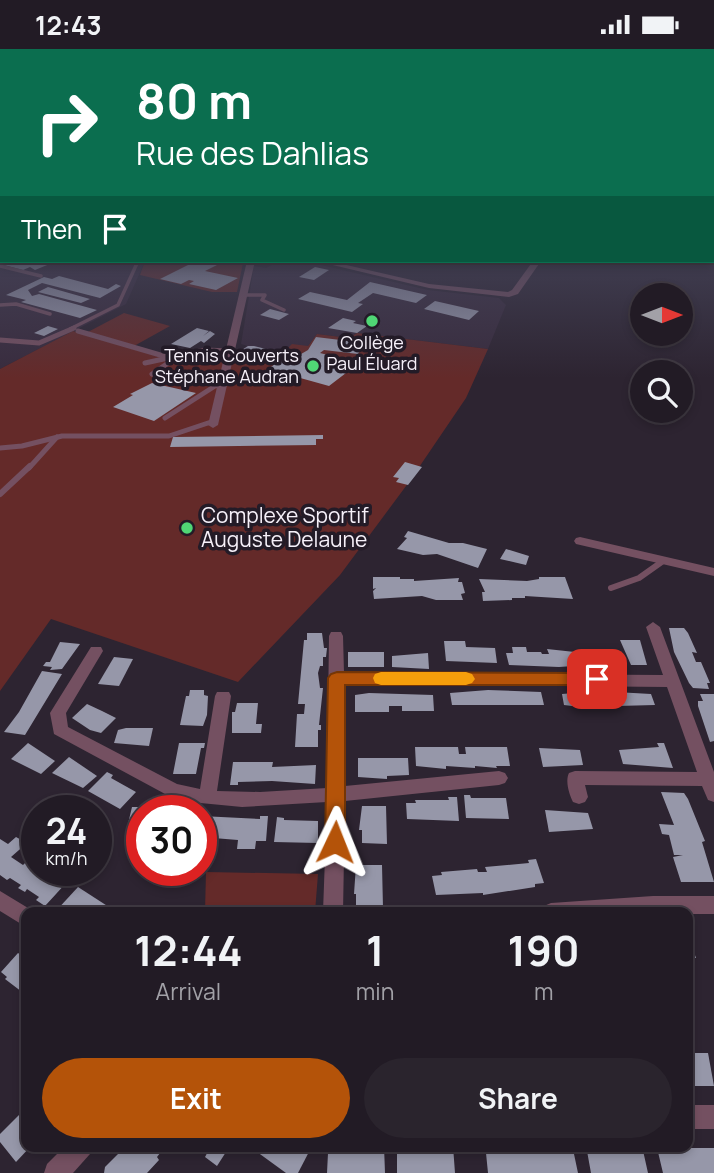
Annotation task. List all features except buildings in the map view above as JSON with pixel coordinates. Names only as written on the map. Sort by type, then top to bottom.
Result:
[{"type":"street","points":[[214,423],[248,273]]},
{"type":"street","points":[[374,273],[429,286],[509,295],[528,273]]},
{"type":"street","points":[[580,541],[714,572]]},
{"type":"street","points":[[579,797],[575,778],[711,787],[653,627]]},
{"type":"street","points":[[333,907],[336,636]]},
{"type":"street","points":[[96,651],[58,713],[60,730],[173,790],[197,795]]},
{"type":"street","points":[[337,678],[672,681]]},
{"type":"street","points":[[207,795],[223,696]]},
{"type":"street","points":[[217,797],[280,799],[499,778]]},
{"type":"street","points":[[0,900],[21,915]]},
{"type":"street","points":[[624,907],[714,905]]},
{"type":"street","points":[[693,1117],[714,1117]]},
{"type":"street","points":[[56,1173],[76,1152]]},
{"type":"lane","points":[[28,273],[41,277]]},
{"type":"lane","points":[[0,340],[28,343],[48,341],[118,305],[132,273]]},
{"type":"lane","points":[[242,295],[265,295],[262,300],[264,303],[284,310]]},
{"type":"lane","points":[[0,305],[16,304],[50,314]]},
{"type":"lane","points":[[78,331],[174,359]]},
{"type":"lane","points":[[145,363],[174,359],[205,350],[230,351]]},
{"type":"lane","points":[[152,374],[174,359]]},
{"type":"lane","points":[[165,418],[215,386],[223,384]]},
{"type":"lane","points":[[36,434],[169,436],[214,423]]},
{"type":"lane","points":[[0,448],[22,446],[55,436]]},
{"type":"lane","points":[[0,495],[19,479],[55,436]]},
{"type":"lane","points":[[611,588],[622,586],[658,567],[663,561]]},
{"type":"shaded area","points":[[0,273],[139,273],[126,304],[0,369]]},
{"type":"shaded area","points":[[241,273],[237,292],[212,292],[140,275]]},
{"type":"shaded area","name":"Collège Paul Éluard","points":[[253,273],[357,273],[428,290],[499,298],[506,305],[488,349],[357,333],[349,338],[317,334],[308,346],[292,348],[271,363],[237,353],[247,346],[241,344]]},
{"type":"shaded area","points":[[124,313],[170,326],[134,346],[86,333]]},
{"type":"shaded area","name":"Complexe Sportif Auguste Delaune","points":[[73,331],[176,362],[212,351],[237,353],[271,362],[291,349],[288,348],[292,344],[308,346],[317,334],[349,338],[357,333],[488,349],[466,398],[409,482],[340,575],[238,682],[51,619],[0,691],[0,369]]},
{"type":"shaded area","points":[[217,872],[318,874],[315,907],[205,907],[206,886],[217,886]]},
{"type":"slow traffic","points":[[381,678],[466,679]]},
{"type":"place","name":"Collège Paul Éluard","points":[[372,321]]},
{"type":"place","name":"Tennis Couverts Stéphane Audran","points":[[313,366]]},
{"type":"place","name":"Complexe Sportif Auguste Delaune","points":[[187,528]]},
{"type":"route","points":[[335,842],[337,678],[597,679]]}]
